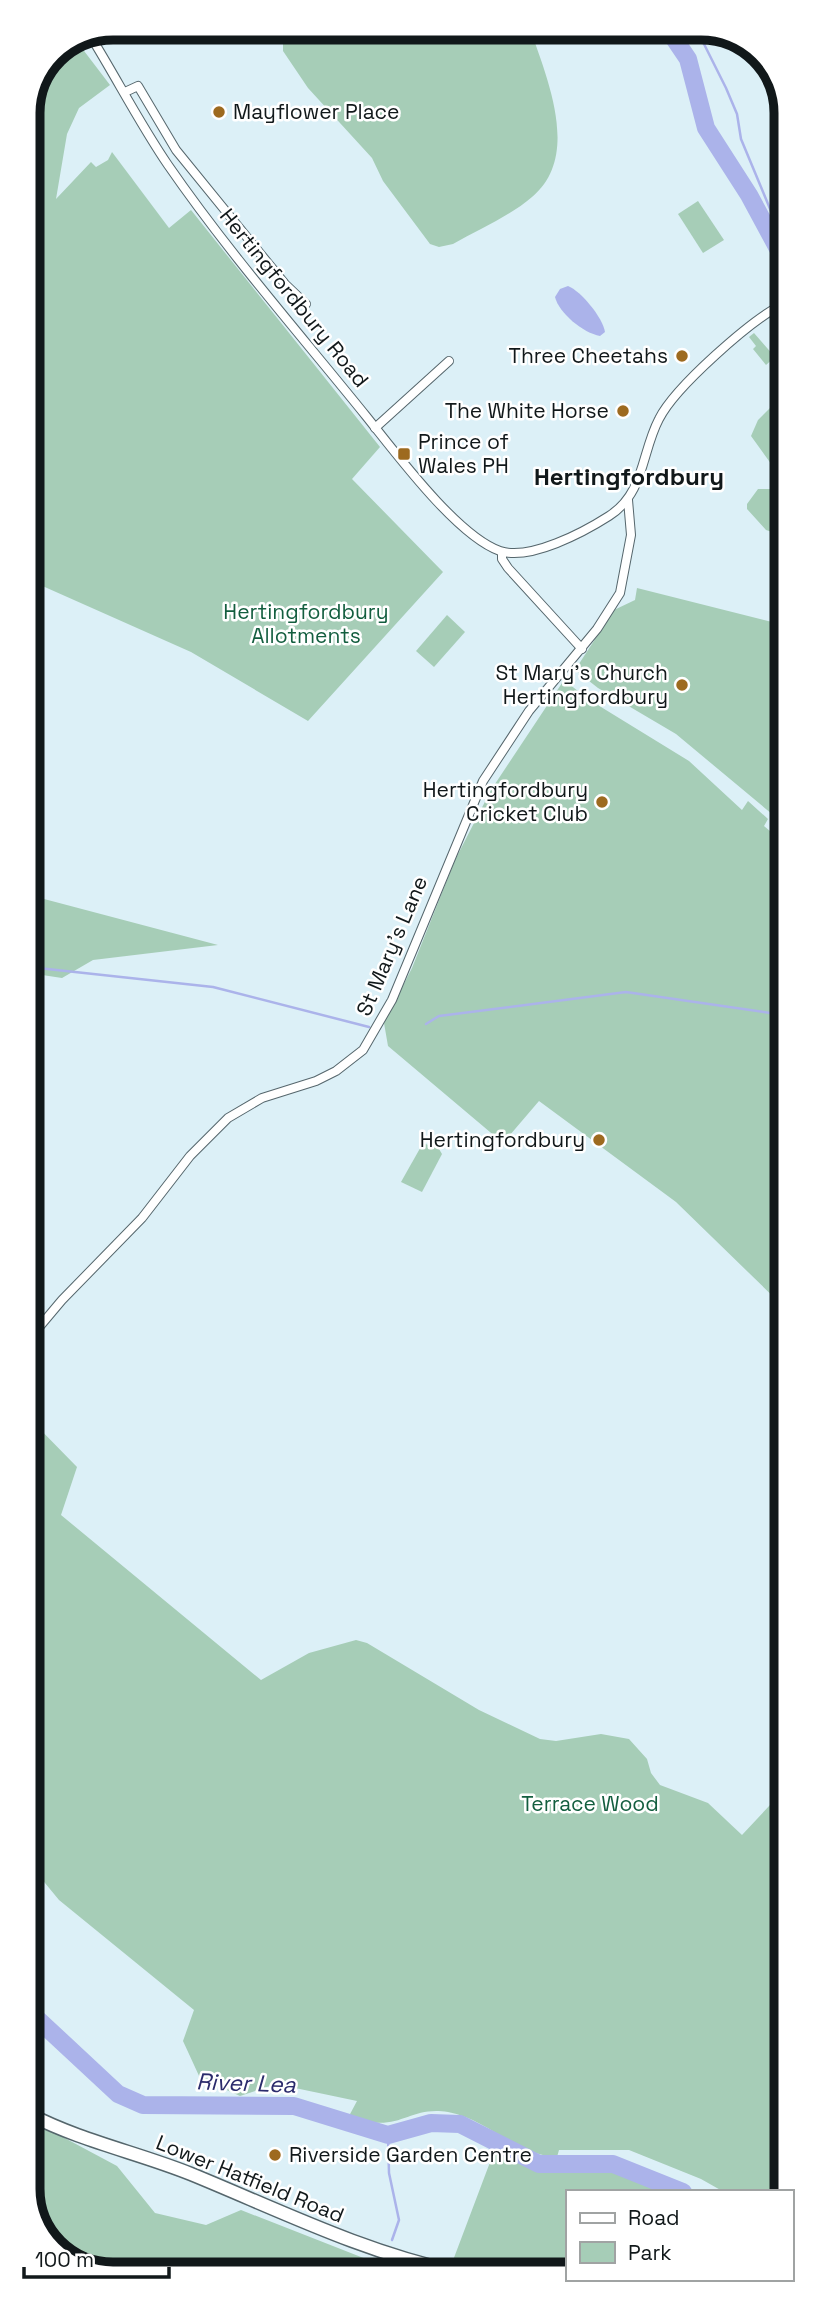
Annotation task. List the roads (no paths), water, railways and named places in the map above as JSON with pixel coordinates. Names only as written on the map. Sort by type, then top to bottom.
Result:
[{"type":"main road","name":"Lower Hatfield Road","points":[[40,2118],[190,2173],[342,2238],[415,2262]]},
{"type":"street","name":"Hertingfordbury Road","points":[[95,43],[167,163],[191,197],[375,428],[450,514],[482,540],[502,552],[502,559],[515,576],[582,649]]},
{"type":"street","points":[[125,92],[138,86],[176,150],[285,284],[306,304]]},
{"type":"street","points":[[502,552],[530,551],[564,540],[609,516],[628,500],[640,477],[662,414],[734,340],[774,308]]},
{"type":"street","points":[[375,428],[449,361]]},
{"type":"street","name":"St Mary's Lane","points":[[40,1326],[142,1218],[190,1156],[228,1118],[262,1098],[316,1081],[335,1071],[363,1049],[398,984],[483,781],[529,711],[582,649],[620,593],[631,535],[628,500]]},
{"type":"water","points":[[568,286],[579,293],[596,313],[605,332],[600,336],[579,327],[557,303],[555,297],[560,289]]},
{"type":"waterway","points":[[675,40],[688,59],[706,128],[749,195],[774,241]]},
{"type":"waterway","points":[[702,40],[737,114],[741,139],[774,218]]},
{"type":"waterway","points":[[40,968],[213,987],[369,1027]]},
{"type":"waterway","points":[[426,1024],[439,1016],[626,992],[774,1014]]},
{"type":"waterway","name":"River Lea","points":[[40,2021],[118,2094],[143,2105],[294,2106],[388,2135],[431,2123],[460,2124],[539,2164],[613,2164],[678,2190]]},
{"type":"waterway","points":[[388,2135],[389,2173],[399,2220],[392,2240]]},
{"type":"place","name":"Mayflower Place","points":[[219,112]]},
{"type":"place","name":"Three Cheetahs","points":[[682,356]]},
{"type":"place","name":"The White Horse","points":[[623,411]]},
{"type":"place","name":"Prince of Wales PH","points":[[404,454]]},
{"type":"place","name":"St Mary's Church Hertingfordbury","points":[[682,685]]},
{"type":"place","name":"Hertingfordbury Cricket Club","points":[[602,802]]},
{"type":"place","name":"Hertingfordbury","points":[[599,1140]]},
{"type":"place","name":"Riverside Garden Centre","points":[[275,2155]]},
{"type":"district","name":"Hertingfordbury","points":[[629,477]]},
{"type":"park label","name":"Hertingfordbury Allotments","points":[[306,624]]},
{"type":"park label","name":"Terrace Wood","points":[[590,1804]]}]
